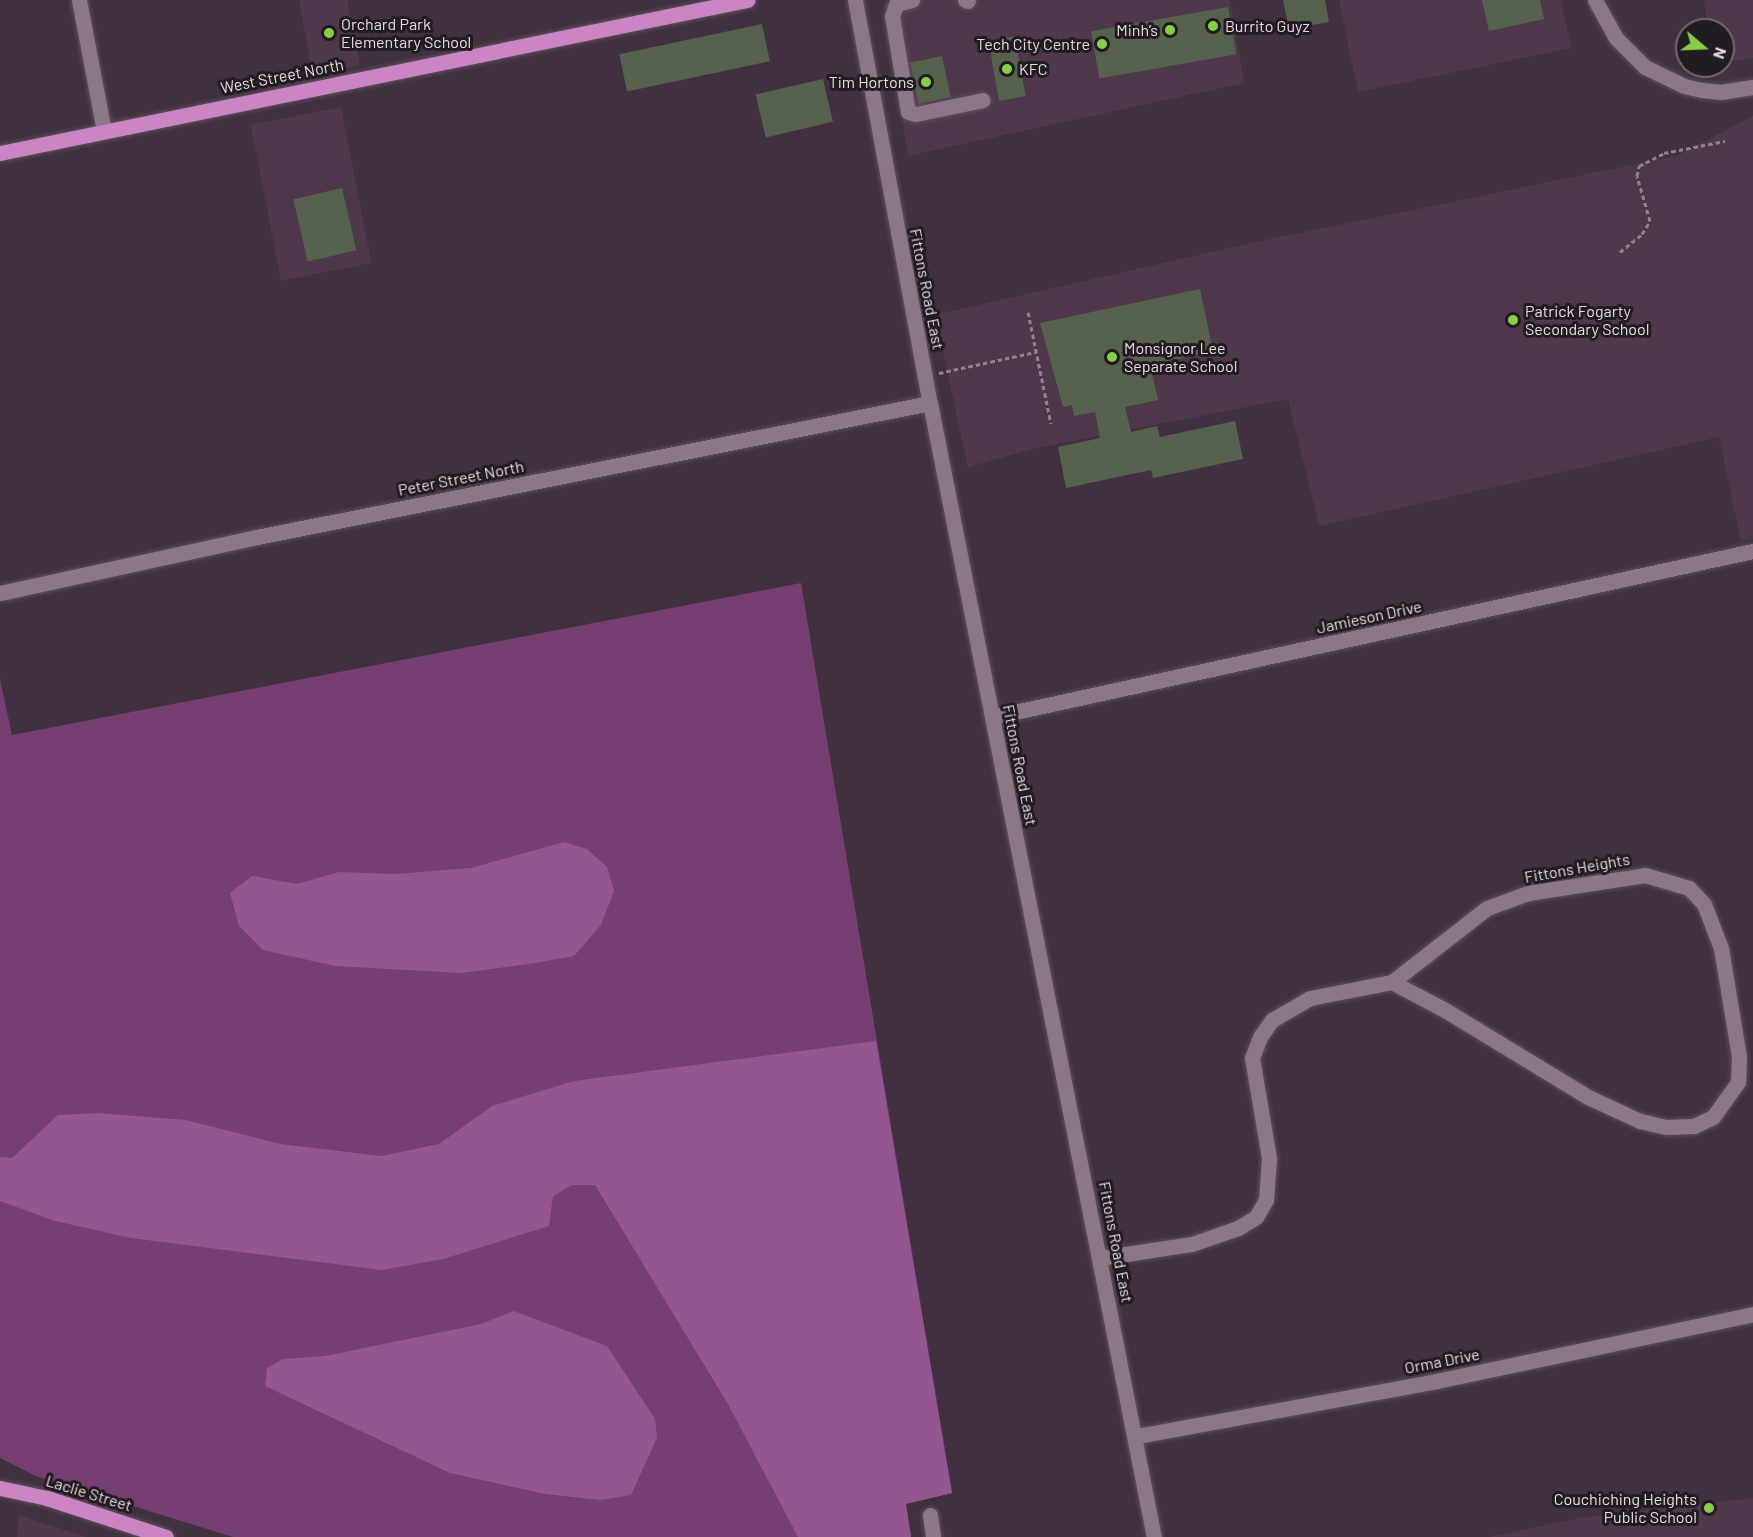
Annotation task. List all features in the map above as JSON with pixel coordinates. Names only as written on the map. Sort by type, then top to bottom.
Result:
[{"type":"main road","name":"West Street North","points":[[0,153],[747,0]]},
{"type":"main road","name":"Laclie Street","points":[[0,1488],[57,1502],[166,1537]]},
{"type":"street","points":[[79,0],[104,130]]},
{"type":"street","name":"Fittons Road East","points":[[855,0],[930,403],[1137,1437],[1150,1536]]},
{"type":"street","points":[[912,0],[896,4],[892,16],[908,112],[916,114],[983,100]]},
{"type":"street","points":[[1595,0],[1616,38],[1645,67],[1684,86],[1702,90],[1721,92],[1753,87]]},
{"type":"street","name":"Peter Street North","points":[[0,593],[257,537],[930,403]]},
{"type":"street","name":"Jamieson Drive","points":[[992,717],[1753,551]]},
{"type":"street","name":"Fittons Heights","points":[[1100,1258],[1192,1244],[1238,1228],[1256,1217],[1266,1200],[1269,1158],[1252,1058],[1260,1036],[1272,1020],[1310,998],[1392,982],[1487,908],[1528,893],[1620,876],[1668,878],[1689,888],[1704,904],[1721,948],[1740,1057],[1738,1082],[1713,1117],[1694,1126],[1666,1127],[1640,1121],[1588,1097],[1445,1010],[1392,982]]},
{"type":"street","name":"Orma Drive","points":[[1137,1437],[1436,1381],[1753,1314]]},
{"type":"street","points":[[930,1515],[933,1537]]},
{"type":"path","points":[[1620,252],[1642,234],[1650,221],[1637,176],[1639,166],[1664,153],[1725,141]]},
{"type":"path","points":[[1028,312],[1051,424]]},
{"type":"path","points":[[934,374],[1036,352]]},
{"type":"shaded area","name":"Orchard Park Elementary School","points":[[299,0],[347,0],[360,65],[313,75]]},
{"type":"shaded area","points":[[895,0],[1230,0],[1244,83],[908,156],[884,2]]},
{"type":"shaded area","points":[[1339,0],[1561,0],[1571,48],[1358,92]]},
{"type":"shaded area","points":[[1704,0],[1753,0],[1753,58],[1735,60],[1735,18],[1706,18]]},
{"type":"shaded area","points":[[341,107],[371,263],[281,281],[251,125]]},
{"type":"shaded area","name":"Patrick Fogarty Secondary School","points":[[1753,116],[1753,539],[1741,541],[1719,437],[1319,526],[1288,399],[1037,448],[968,467],[935,315],[1260,241],[1676,156]]},
{"type":"shaded area","points":[[801,583],[952,1493],[906,1504],[911,1537],[233,1537],[36,1476],[0,1458],[0,679],[12,735]]},
{"type":"shaded area","points":[[564,842],[587,849],[607,867],[614,891],[601,925],[574,956],[535,963],[461,973],[335,966],[263,950],[239,926],[230,893],[252,876],[297,884],[339,872],[395,874],[471,868]]},
{"type":"shaded area","points":[[876,1041],[952,1493],[906,1504],[911,1537],[798,1537],[728,1404],[595,1185],[572,1185],[553,1196],[549,1226],[443,1259],[382,1270],[131,1238],[55,1221],[0,1201],[0,1157],[12,1158],[58,1115],[98,1113],[186,1120],[280,1144],[381,1156],[439,1144],[492,1106],[574,1081]]},
{"type":"shaded area","points":[[514,1311],[607,1346],[655,1419],[657,1438],[631,1495],[601,1500],[545,1494],[450,1473],[265,1386],[267,1368],[283,1359],[325,1356],[481,1324]]},
{"type":"shaded area","name":"Couchiching Heights Public School","points":[[1753,1498],[1753,1537],[1489,1537],[1579,1518]]},
{"type":"shaded area","points":[[19,1515],[86,1537],[17,1537]]},
{"type":"building","points":[[1283,0],[1325,0],[1329,22],[1289,29]]},
{"type":"building","points":[[1482,0],[1540,0],[1544,19],[1489,31]]},
{"type":"building","points":[[1228,7],[1236,54],[1099,78],[1091,31]]},
{"type":"building","points":[[762,24],[770,61],[627,92],[619,54]]},
{"type":"building","name":"KFC","points":[[1015,36],[1026,96],[999,101],[988,41]]},
{"type":"building","name":"Tim Hortons","points":[[942,56],[951,97],[918,104],[910,63]]},
{"type":"building","points":[[823,79],[833,122],[766,137],[756,95]]},
{"type":"building","points":[[342,188],[356,250],[308,262],[293,199]]},
{"type":"building","points":[[1200,289],[1213,351],[1150,365],[1158,400],[1125,407],[1131,432],[1157,426],[1160,437],[1235,421],[1243,459],[1153,478],[1151,470],[1066,488],[1058,447],[1100,438],[1095,412],[1074,416],[1072,405],[1063,407],[1040,323]]},
{"type":"place","name":"Burrito Guyz","points":[[1213,26]]},
{"type":"place","name":"Minh’s","points":[[1170,30]]},
{"type":"place","name":"Orchard Park Elementary School","points":[[329,33]]},
{"type":"place","name":"Tech City Centre","points":[[1102,44]]},
{"type":"place","name":"KFC","points":[[1007,69]]},
{"type":"place","name":"Tim Hortons","points":[[926,82]]},
{"type":"place","name":"Patrick Fogarty Secondary School","points":[[1513,320]]},
{"type":"place","name":"Monsignor Lee Separate School","points":[[1112,357]]},
{"type":"place","name":"Couchiching Heights Public School","points":[[1709,1508]]}]
